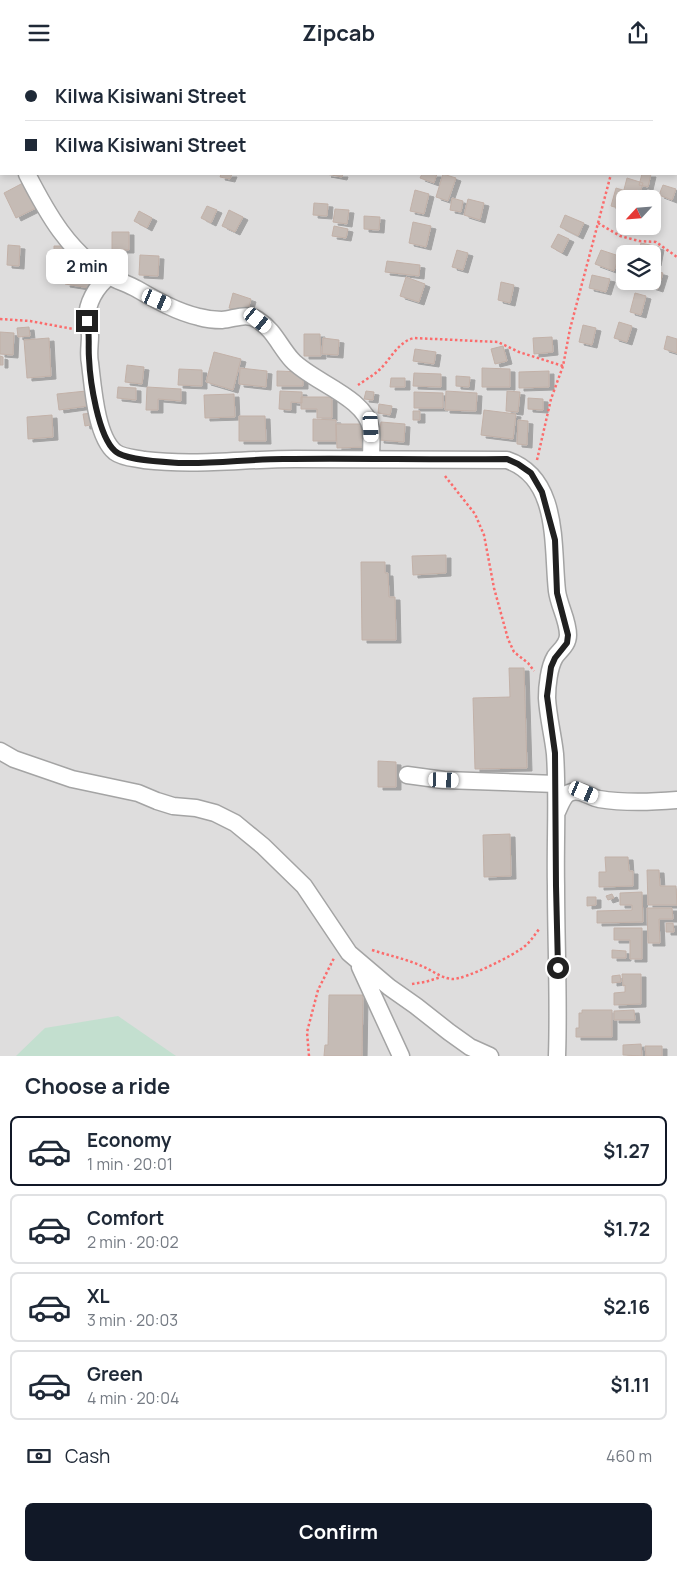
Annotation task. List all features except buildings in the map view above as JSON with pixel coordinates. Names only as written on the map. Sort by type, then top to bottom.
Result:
[{"type":"street","points":[[28,175],[66,240],[85,259],[110,276],[124,281],[157,300],[198,317],[223,320],[238,316],[250,316],[272,331],[293,361],[356,404],[365,415],[371,427],[371,459]]},
{"type":"street","points":[[110,276],[101,282],[96,290],[90,305],[87,321],[90,334],[89,357],[100,426],[107,441],[116,452],[130,458],[180,463],[283,459],[507,459],[531,473],[542,492],[555,540],[557,593],[568,635],[567,643],[555,658],[551,667],[547,696],[555,753],[568,784],[563,789],[561,804],[556,815],[557,1056]]},
{"type":"street","points":[[0,751],[14,759],[72,779],[138,793],[173,806],[196,808],[215,813],[236,823],[304,886],[341,941],[357,960],[389,987],[470,1047],[490,1056]]},
{"type":"street","points":[[407,775],[444,780],[563,789],[584,792],[598,799],[652,802],[677,800]]},
{"type":"street","points":[[357,960],[401,1056]]},
{"type":"path","points":[[536,464],[551,399],[563,366],[570,329],[611,175]]},
{"type":"path","points":[[598,223],[620,236],[639,241],[656,242],[677,257]]},
{"type":"path","points":[[0,319],[30,321],[90,334]]},
{"type":"path","points":[[340,394],[360,384],[379,370],[400,346],[408,339],[414,338],[498,342],[519,352],[563,366]]},
{"type":"path","points":[[433,460],[475,514],[484,535],[494,588],[508,639],[514,652],[533,669],[547,696]]},
{"type":"path","points":[[309,1056],[307,1032],[318,990],[341,941],[405,959],[425,967],[442,977],[453,979],[465,977],[511,955],[526,945],[545,924],[556,919]]},
{"type":"path","points":[[389,987],[425,982],[442,977]]},
{"type":"shaded area","points":[[0,175],[677,175],[677,1056],[0,1056]]},
{"type":"green space","points":[[118,1016],[176,1056],[16,1056],[45,1028]]},
{"type":"route","points":[[87,321],[90,334],[89,357],[100,426],[107,441],[116,452],[130,458],[180,463],[283,459],[507,459],[531,473],[542,492],[552,526],[555,540],[557,593],[568,635],[567,643],[555,658],[551,667],[547,696],[555,753],[558,968]]}]
